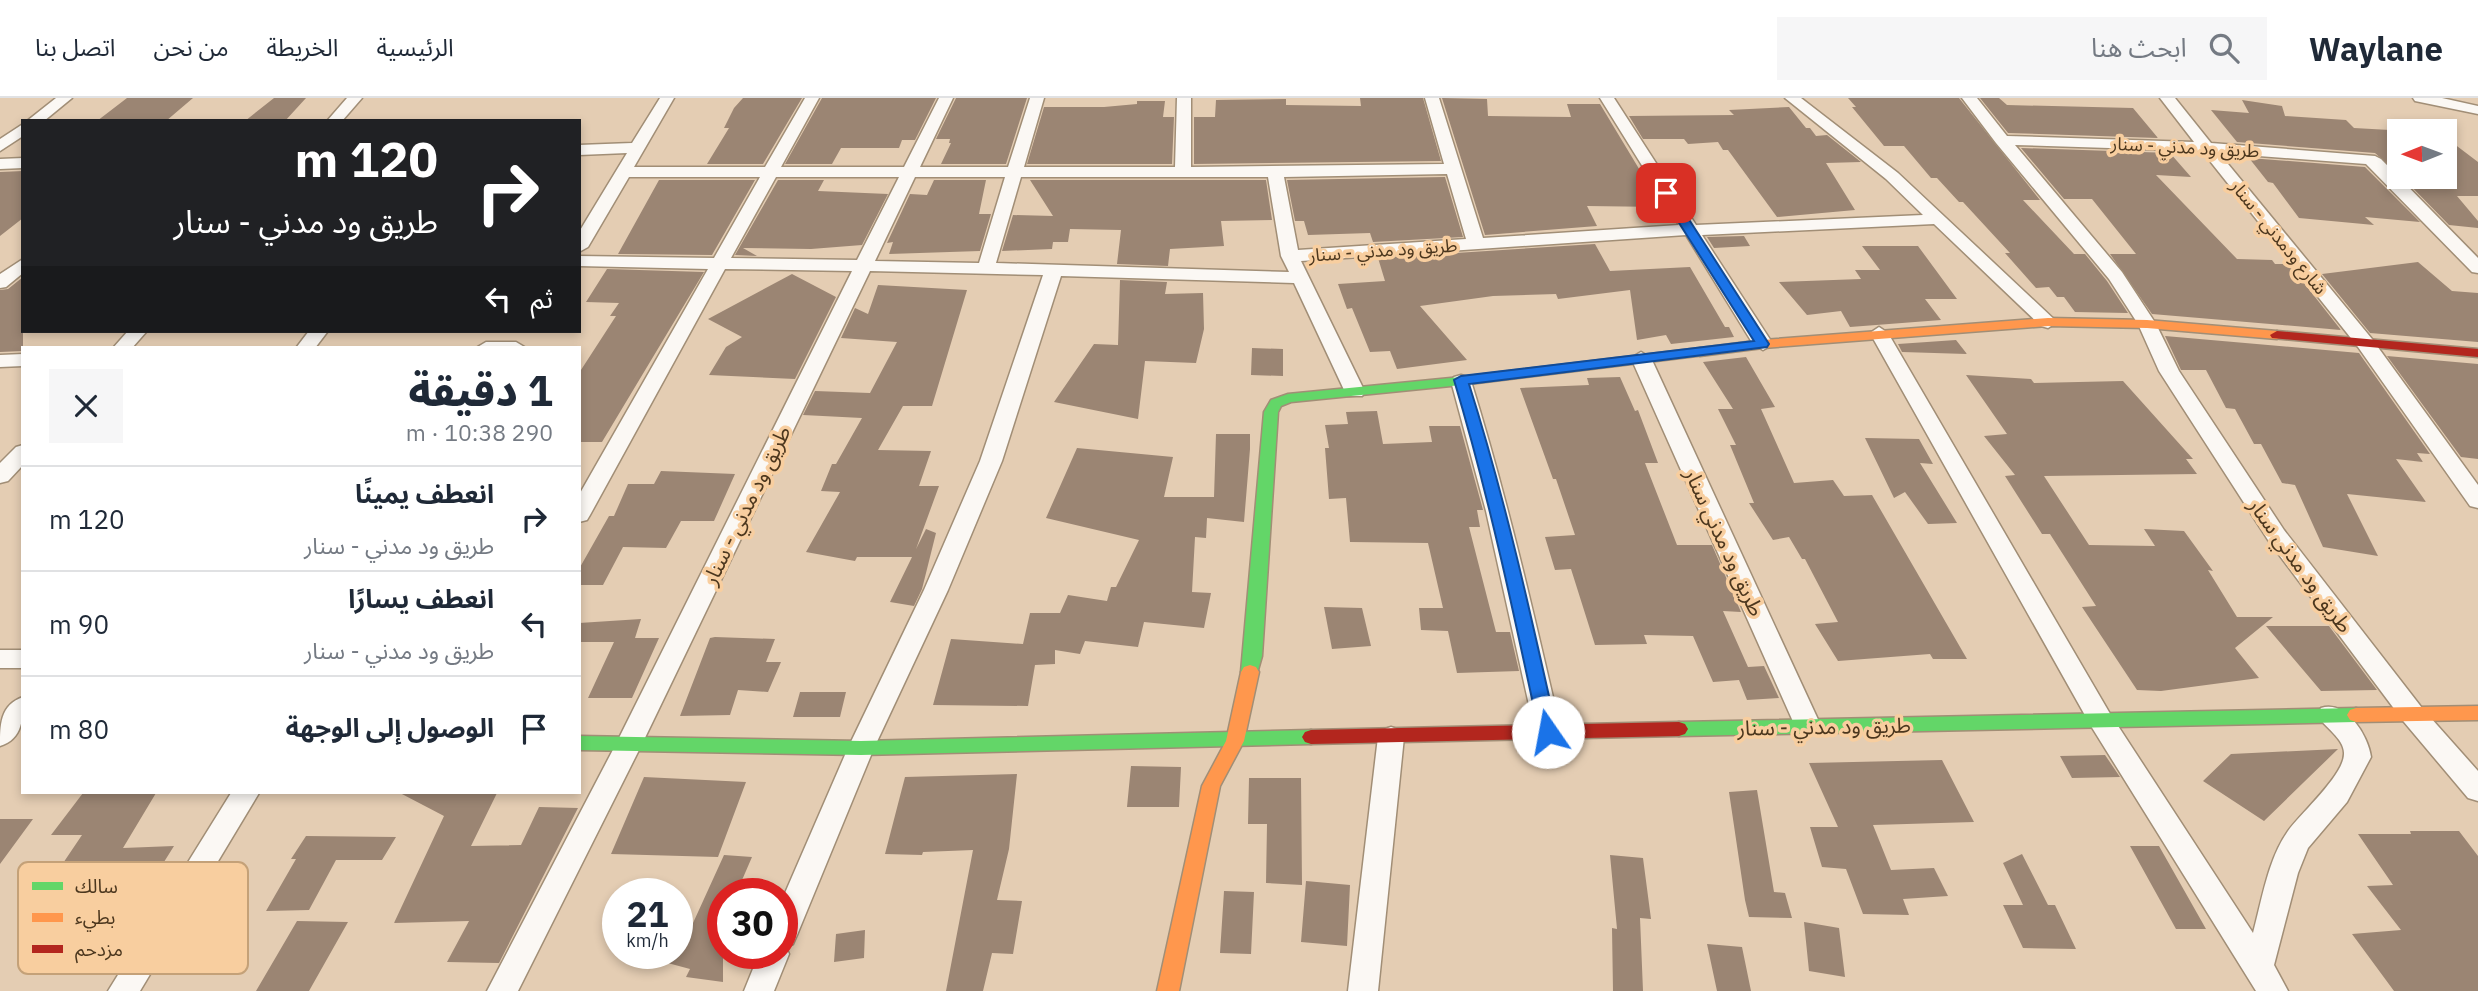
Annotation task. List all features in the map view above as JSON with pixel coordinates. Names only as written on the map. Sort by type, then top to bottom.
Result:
[{"type":"street","points":[[37,119],[65,98]]},
{"type":"street","points":[[336,119],[355,98]]},
{"type":"street","points":[[581,244],[667,98]]},
{"type":"street","points":[[581,511],[812,98]]},
{"type":"street","name":"طريق ود مدني - سنار","points":[[502,991],[629,744],[946,98]]},
{"type":"street","points":[[986,268],[1037,98]]},
{"type":"street","points":[[1183,171],[1184,98]]},
{"type":"street","name":"طريق ود مدني - سنار","points":[[1432,98],[1476,244]]},
{"type":"street","points":[[1607,98],[1763,344]]},
{"type":"street","points":[[1792,98],[1883,168],[2048,322]]},
{"type":"street","points":[[1969,98],[2116,276],[2147,324]]},
{"type":"street","name":"شارع ودمدني - سنار","points":[[2167,98],[2365,343],[2478,501]]},
{"type":"street","points":[[2420,98],[2478,110]]},
{"type":"street","points":[[0,146],[12,134]]},
{"type":"street","name":"طريق ود مدني - سنار","points":[[2001,140],[2208,147],[2369,159],[2375,162],[2478,268]]},
{"type":"street","points":[[581,150],[638,148]]},
{"type":"street","points":[[0,164],[21,163]]},
{"type":"street","points":[[624,172],[1275,172],[1452,169]]},
{"type":"street","name":"طريق ود مدني - سنار","points":[[1275,172],[1290,256],[1355,392]]},
{"type":"street","name":"طريق ود مدني - سنار","points":[[1290,256],[1689,230],[1937,219]]},
{"type":"street","name":"طريق ود مدني - سنار","points":[[581,261],[986,268],[1300,278]]},
{"type":"street","points":[[0,283],[21,266]]},
{"type":"street","points":[[798,897],[861,748],[936,590],[990,461],[1054,270]]},
{"type":"street","points":[[1168,991],[1212,786],[1220,764],[1236,741],[1253,656],[1272,412],[1276,403],[1288,398],[1763,344],[2048,322],[2147,324],[2478,353]]},
{"type":"street","name":"طريق ود مدني سنار","points":[[2147,324],[2169,371],[2276,534],[2413,715],[2478,790]]},
{"type":"street","points":[[124,346],[136,333]]},
{"type":"street","points":[[1879,333],[2100,719],[2265,979]]},
{"type":"street","name":"طريق ود مدني سنار","points":[[1641,358],[1808,726]]},
{"type":"street","points":[[0,361],[21,360]]},
{"type":"street","points":[[1461,380],[1516,583],[1548,732]]},
{"type":"street","points":[[0,476],[21,454]]},
{"type":"street","points":[[0,659],[21,659]]},
{"type":"street","points":[[0,736],[21,710]]},
{"type":"street","name":"طريق ود مدني - سنار","points":[[581,743],[861,748],[2100,719],[2478,713]]},
{"type":"street","points":[[2265,979],[2284,873],[2297,841],[2337,794],[2358,757],[2356,742],[2330,715]]},
{"type":"street","points":[[1363,991],[1391,737]]},
{"type":"street","points":[[202,862],[244,794]]},
{"type":"street","points":[[759,991],[769,969]]},
{"type":"street","points":[[123,991],[133,974]]},
{"type":"building","points":[[127,98],[193,98],[168,119],[100,119]]},
{"type":"building","points":[[274,98],[306,98],[287,119],[248,119]]},
{"type":"building","points":[[743,98],[802,98],[763,164],[707,164],[729,128],[724,128],[734,108]]},
{"type":"building","points":[[822,98],[936,98],[915,140],[902,140],[899,148],[841,148],[832,164],[785,164]]},
{"type":"building","points":[[956,98],[1027,98],[1006,164],[941,164],[951,143],[950,139],[936,139]]},
{"type":"building","points":[[1360,98],[1423,98],[1441,161],[1194,164],[1194,117],[1215,117],[1216,100],[1286,99],[1286,105],[1361,106]]},
{"type":"building","points":[[1442,98],[1487,99],[1488,116],[1571,117],[1567,104],[1600,104],[1662,207],[1587,206],[1597,226],[1485,235]]},
{"type":"building","points":[[1848,98],[1959,98],[2040,200],[2023,200],[2074,254],[2085,254],[2128,313],[2075,312],[2064,297],[2057,297],[2049,287],[2036,288],[2005,253],[2010,253],[1963,202],[1959,202],[1937,178],[1931,178],[1904,146],[1884,146],[1852,107],[1856,107]]},
{"type":"building","points":[[1980,98],[1999,98],[2007,105],[2133,108],[2158,138],[2008,133]]},
{"type":"building","points":[[2242,100],[2282,106],[2285,116],[2346,120],[2354,128],[2387,130],[2387,164],[2375,153],[2237,142],[2211,110],[2249,113]]},
{"type":"building","points":[[1137,101],[1165,101],[1163,117],[1174,117],[1172,164],[1027,164],[1044,107],[1104,107],[1137,104]]},
{"type":"building","points":[[1789,107],[1816,136],[1827,135],[1861,162],[1826,163],[1855,210],[1777,217],[1728,150],[1723,150],[1718,142],[1688,144],[1684,139],[1643,139],[1629,116],[1734,115],[1729,110]]},
{"type":"building","points":[[2457,146],[2478,162],[2478,196],[2457,196],[2478,221],[2478,228],[2449,225],[2414,189],[2457,189]]},
{"type":"building","points":[[2021,148],[2170,153],[2191,177],[2156,175],[2237,259],[2272,260],[2275,264],[2289,264],[2341,330],[2152,314],[2110,254],[2136,254],[2092,199],[2064,199]]},
{"type":"building","points":[[2249,158],[2365,167],[2420,222],[2365,217],[2374,225],[2299,218],[2273,183],[2268,182]]},
{"type":"building","points":[[21,171],[21,220],[0,236],[0,172]]},
{"type":"building","points":[[1445,177],[1463,237],[1373,242],[1370,233],[1308,235],[1304,221],[1295,221],[1287,180]]},
{"type":"building","points":[[659,180],[755,180],[712,255],[618,254]]},
{"type":"building","points":[[778,180],[824,180],[818,191],[888,194],[862,245],[811,249],[743,248],[757,256],[735,255]]},
{"type":"building","points":[[934,180],[986,180],[979,214],[991,214],[980,251],[889,254],[893,242],[887,243],[910,194],[927,195]]},
{"type":"building","points":[[1030,180],[1266,180],[1272,220],[1221,221],[1224,246],[1170,249],[1168,266],[1117,264],[1121,230],[1070,229],[1068,242],[1053,242],[1052,249],[1002,251],[1013,215],[1053,216]]},
{"type":"building","points":[[1744,236],[1750,246],[1714,248],[1707,237]]},
{"type":"building","points":[[1595,244],[1610,271],[1690,267],[1725,327],[1729,327],[1734,337],[1671,344],[1666,335],[1637,340],[1630,290],[1558,299],[1556,294],[1493,296],[1420,306],[1467,360],[1397,369],[1390,351],[1370,352],[1352,308],[1347,309],[1338,284],[1385,281],[1378,258]]},
{"type":"building","points":[[1862,246],[1918,246],[1957,299],[1925,299],[1941,320],[1850,327],[1841,311],[1807,315],[1779,282],[1861,279],[1855,270],[1880,270]]},
{"type":"building","points":[[2418,262],[2452,291],[2478,293],[2478,342],[2370,333],[2322,274]]},
{"type":"building","points":[[607,269],[704,272],[602,442],[581,442],[581,370],[616,316],[610,316],[619,303],[586,302]]},
{"type":"building","points":[[792,274],[836,297],[795,379],[709,375],[726,347],[742,337],[708,319]]},
{"type":"building","points":[[21,279],[23,346],[21,351],[0,352],[0,290],[8,289]]},
{"type":"building","points":[[1120,280],[1167,282],[1165,294],[1203,293],[1204,329],[1196,363],[1145,361],[1138,419],[1054,402],[1094,344],[1118,345]]},
{"type":"building","points":[[878,285],[967,290],[932,406],[903,406],[878,450],[931,451],[919,486],[939,486],[916,549],[926,529],[936,533],[922,589],[914,606],[890,602],[912,557],[857,557],[855,561],[806,552],[840,492],[821,491],[832,464],[836,464],[862,418],[803,415],[815,391],[870,393],[897,342],[841,338],[855,308],[868,314]]},
{"type":"building","points":[[2165,336],[2359,353],[2430,454],[2417,453],[2423,462],[2396,459],[2426,502],[2347,494],[2378,556],[2323,547],[2295,485],[2282,483],[2261,444],[2254,444],[2235,409],[2226,408],[2206,370],[2181,370]]},
{"type":"building","points":[[1956,340],[1967,354],[1902,352],[1898,344]]},
{"type":"building","points":[[1252,348],[1283,349],[1283,376],[1251,375]]},
{"type":"building","points":[[2387,356],[2478,364],[2478,459],[2461,457]]},
{"type":"building","points":[[1746,357],[1775,407],[1761,409],[1794,483],[1833,480],[1844,496],[1872,495],[1967,659],[1933,659],[1930,654],[1838,661],[1815,624],[1838,622],[1805,559],[1802,559],[1789,537],[1773,540],[1749,503],[1754,503],[1730,445],[1736,445],[1718,409],[1733,409],[1703,362]]},
{"type":"building","points":[[1966,375],[2031,379],[2034,383],[2123,381],[2193,459],[2186,459],[2197,474],[2044,476],[2089,545],[2155,546],[2144,529],[2184,531],[2213,571],[2208,570],[2237,617],[2273,617],[2235,648],[2259,678],[2161,691],[2137,690],[2082,607],[2096,606],[2050,534],[2042,534],[2005,476],[2015,475],[1984,436],[2007,434]]},
{"type":"building","points":[[1620,377],[1635,411],[1638,410],[1658,463],[1645,463],[1677,545],[1712,545],[1741,612],[1723,611],[1748,667],[1764,666],[1779,698],[1747,700],[1739,680],[1713,682],[1693,636],[1644,635],[1647,644],[1595,645],[1571,569],[1555,570],[1545,537],[1575,535],[1520,388],[1589,385],[1587,378]]},
{"type":"building","points":[[1377,411],[1383,444],[1432,442],[1429,426],[1460,426],[1483,510],[1477,510],[1480,527],[1469,527],[1496,632],[1510,632],[1519,671],[1457,673],[1448,631],[1421,630],[1419,608],[1443,608],[1428,543],[1350,542],[1346,498],[1329,499],[1325,448],[1329,448],[1325,425],[1348,424],[1346,412]]},
{"type":"building","points":[[1216,434],[1250,434],[1250,449],[1244,522],[1207,518],[1206,538],[1195,537],[1192,592],[1211,593],[1204,628],[1144,622],[1138,647],[1085,641],[1080,654],[1055,650],[1055,664],[1035,665],[1028,706],[933,705],[951,639],[1023,644],[1030,613],[1060,613],[1068,595],[1107,601],[1111,587],[1116,587],[1139,540],[1046,518],[1077,448],[1173,457],[1164,497],[1214,497]]},
{"type":"building","points":[[1865,438],[1919,439],[1933,464],[1920,463],[1957,523],[1928,524],[1905,492],[1894,498]]},
{"type":"building","points":[[661,471],[735,474],[714,521],[681,521],[666,548],[623,547],[603,585],[581,585],[581,565],[609,516],[614,516],[628,484],[654,484]]},
{"type":"building","points":[[1324,607],[1362,608],[1371,646],[1332,649]]},
{"type":"building","points":[[641,619],[635,638],[659,638],[632,698],[588,698],[614,642],[581,642],[581,623]]},
{"type":"building","points":[[2266,626],[2329,626],[2377,690],[2321,691]]},
{"type":"building","points":[[710,638],[775,639],[766,662],[781,662],[768,692],[738,690],[730,715],[680,716]]},
{"type":"building","points":[[800,692],[846,692],[840,717],[793,717]]},
{"type":"building","points":[[2338,749],[2264,821],[2203,781],[2231,754]]},
{"type":"building","points":[[2105,755],[2120,777],[2072,778],[2060,756]]},
{"type":"building","points":[[1942,760],[1974,822],[1873,825],[1891,870],[1934,868],[1948,896],[1903,899],[1909,915],[1863,914],[1846,869],[1822,867],[1810,827],[1838,827],[1809,763]]},
{"type":"building","points":[[1131,766],[1181,767],[1179,807],[1127,807]]},
{"type":"building","points":[[1017,774],[1009,849],[997,900],[1022,901],[1013,954],[992,953],[983,991],[946,991],[973,850],[923,852],[922,855],[885,854],[905,777]]},
{"type":"building","points":[[644,777],[746,782],[718,857],[611,854]]},
{"type":"building","points":[[1249,778],[1301,778],[1302,885],[1266,883],[1267,824],[1248,824]]},
{"type":"building","points":[[1757,790],[1774,892],[1785,893],[1792,918],[1749,917],[1729,792]]},
{"type":"building","points":[[82,794],[155,794],[123,848],[174,846],[164,862],[64,862],[82,835],[51,835]]},
{"type":"building","points":[[402,794],[497,794],[471,846],[521,845],[539,807],[578,808],[499,963],[447,962],[469,921],[394,923],[444,816]]},
{"type":"building","points":[[0,819],[33,819],[0,864]]},
{"type":"building","points":[[2410,831],[2459,831],[2478,856],[2478,991],[2394,991],[2352,934],[2401,930],[2367,886],[2393,885],[2358,834],[2411,834]]},
{"type":"building","points":[[306,836],[396,837],[382,860],[336,860],[309,910],[266,911],[296,859],[291,859]]},
{"type":"building","points":[[2130,846],[2159,846],[2206,929],[2176,929]]},
{"type":"building","points":[[2022,854],[2048,905],[2055,905],[2076,949],[2023,948],[2003,905],[2023,905],[2003,863]]},
{"type":"building","points":[[724,855],[752,857],[743,878],[714,878]]},
{"type":"building","points":[[1610,855],[1643,858],[1651,919],[1640,918],[1643,991],[1613,991],[1612,928],[1617,929]]},
{"type":"building","points":[[1306,881],[1350,885],[1347,946],[1301,942]]},
{"type":"building","points":[[1224,891],[1254,892],[1251,954],[1220,953]]},
{"type":"building","points":[[707,892],[707,969],[723,969],[723,982],[686,977],[690,969],[693,969],[693,923]]},
{"type":"building","points":[[297,921],[348,922],[309,991],[256,991]]},
{"type":"building","points":[[1804,922],[1839,928],[1845,977],[1809,971]]},
{"type":"building","points":[[865,930],[864,958],[834,962],[836,934]]},
{"type":"building","points":[[1707,944],[1742,947],[1751,991],[1717,991]]},
{"type":"traffic: fast","points":[[1250,672],[1271,412],[1276,403],[1288,398],[1461,381],[1700,352]]},
{"type":"traffic: fast","points":[[1679,729],[2356,715]]},
{"type":"traffic: fast","points":[[581,743],[861,748],[1311,737]]},
{"type":"traffic: slow","points":[[1700,352],[1763,344],[2048,322],[2147,324],[2277,335]]},
{"type":"traffic: slow","points":[[1168,991],[1211,786],[1235,741],[1250,672]]},
{"type":"traffic: slow","points":[[2356,715],[2478,713]]},
{"type":"traffic: jam","points":[[2277,335],[2478,353]]},
{"type":"traffic: jam","points":[[1311,737],[1679,729]]},
{"type":"route","points":[[1548,732],[1516,583],[1461,380],[1763,344],[1666,193]]}]
